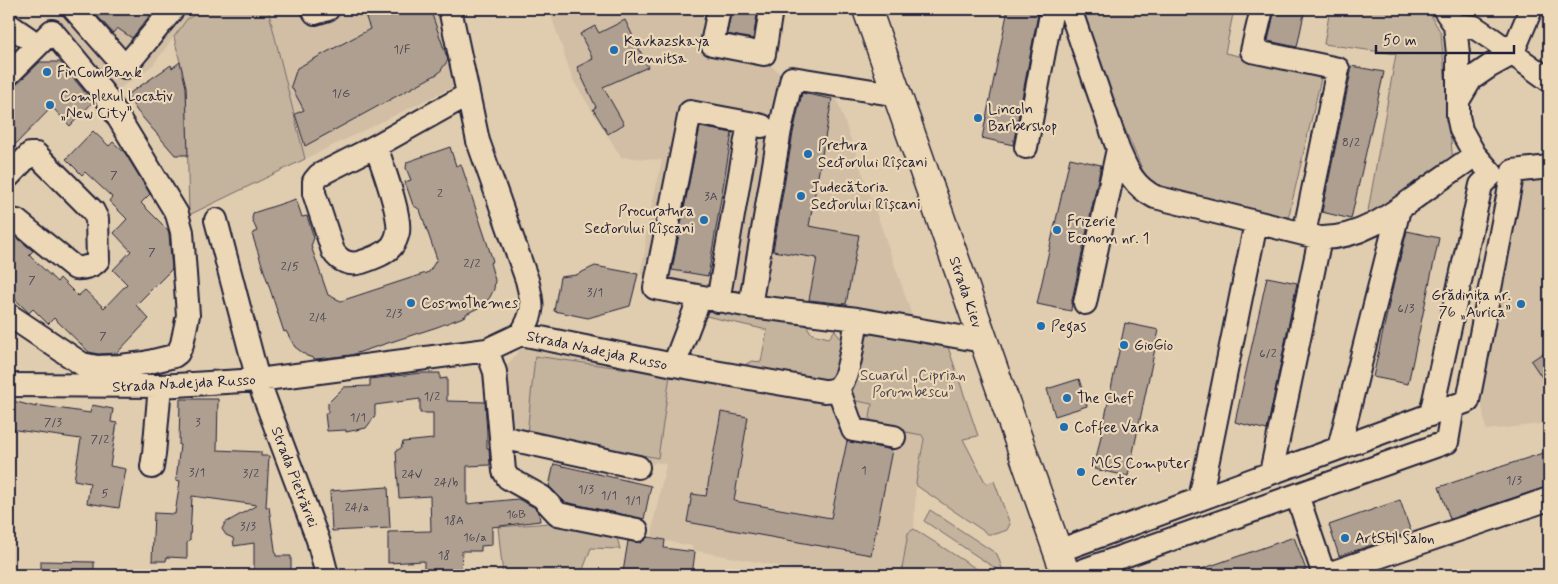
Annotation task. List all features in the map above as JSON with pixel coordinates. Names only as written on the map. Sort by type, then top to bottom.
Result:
[{"type":"main road","name":"Strada Kiev","points":[[867,9],[1062,563]]},
{"type":"street","points":[[74,9],[125,67],[172,9]]},
{"type":"street","points":[[313,9],[315,13],[328,9]]},
{"type":"street","points":[[450,9],[478,141],[531,295],[530,321],[521,334]]},
{"type":"street","points":[[718,9],[712,44],[764,54],[771,9]]},
{"type":"street","points":[[1026,147],[1052,9]]},
{"type":"street","points":[[1070,9],[1126,168],[1142,191],[1154,197],[1312,236],[1334,238],[1352,234],[1372,226],[1475,155]]},
{"type":"street","points":[[1262,9],[1252,51],[1338,69],[1312,236],[1271,473]]},
{"type":"street","points":[[1459,99],[1470,79],[1512,54],[1531,9]]},
{"type":"street","points":[[1449,17],[1474,27],[1492,38],[1549,80]]},
{"type":"street","points":[[1449,17],[1458,54],[1458,116],[1461,130],[1475,155],[1503,172]]},
{"type":"street","points":[[9,25],[38,45]]},
{"type":"street","points":[[9,74],[52,31],[104,94],[177,214],[182,232],[188,315],[182,344],[174,356],[145,363],[97,367],[82,364],[9,315]]},
{"type":"street","points":[[750,306],[780,130],[792,78],[898,95]]},
{"type":"street","points":[[376,146],[397,214],[398,231],[392,246],[379,256],[357,264],[347,263],[336,256],[333,251],[314,193],[314,181],[319,175],[376,146],[467,95]]},
{"type":"street","points":[[780,130],[690,112],[655,288],[750,306],[857,319],[983,341]]},
{"type":"street","points":[[674,365],[709,299],[749,123]]},
{"type":"street","points":[[1085,304],[1118,149]]},
{"type":"street","points":[[9,176],[30,154],[36,154],[93,211],[97,219],[98,260],[92,265],[76,268],[17,221],[9,220]]},
{"type":"street","points":[[1431,414],[1481,185],[1503,172],[1549,167]]},
{"type":"street","points":[[1062,563],[1200,499],[1468,401],[1503,172]]},
{"type":"street","points":[[1339,448],[1399,209]]},
{"type":"street","name":"Strada Pietrăriei","points":[[216,220],[258,380],[318,540],[327,575]]},
{"type":"street","points":[[1200,499],[1256,223]]},
{"type":"street","points":[[857,319],[846,373],[838,388],[854,430],[894,437]]},
{"type":"street","name":"Strada Nadejda Russo","points":[[9,385],[160,386],[258,380],[487,350],[521,334],[674,365],[824,391],[838,388]]},
{"type":"street","points":[[487,350],[495,372],[504,472],[508,478],[542,497],[558,514],[637,530]]},
{"type":"street","points":[[152,467],[160,386]]},
{"type":"street","points":[[1070,575],[1447,442],[1453,406]]},
{"type":"street","points":[[501,437],[638,467]]},
{"type":"street","points":[[1297,495],[1325,575],[1549,499]]},
{"type":"shaded area","points":[[63,9],[206,9],[187,19],[153,65],[109,96],[55,19]]},
{"type":"shaded area","points":[[268,9],[444,9],[457,85],[305,159]]},
{"type":"shaded area","points":[[549,9],[712,9],[704,54],[771,66],[795,85],[834,91],[915,324],[802,305],[640,274],[645,251],[646,232],[662,160],[621,157],[573,80]]},
{"type":"shaded area","name":"Grădinița nr. 76 „Aurica”","points":[[1549,173],[1549,423],[1486,430],[1480,392],[1520,179]]},
{"type":"shaded area","points":[[528,346],[873,404],[923,437],[916,482],[914,529],[908,533],[901,575],[829,575],[692,550],[692,546],[652,538],[666,464],[655,462],[654,464],[528,437],[512,430],[507,373],[508,364],[520,350]]},
{"type":"green space","points":[[206,9],[268,9],[305,159],[189,215],[186,87],[174,37],[187,19]]},
{"type":"green space","points":[[1079,9],[1234,9],[1225,53],[1322,74],[1288,219],[1153,194],[1101,74]]},
{"type":"green space","points":[[1330,9],[1427,9],[1441,33],[1453,162],[1366,222],[1396,54],[1324,44]]},
{"type":"green space","name":"Scuarul „Ciprian Porumbescu”","points":[[704,306],[804,322],[812,334],[829,338],[835,330],[846,347],[839,382],[745,368],[746,364],[752,361],[761,362],[767,330],[706,316],[703,314]]},
{"type":"green space","name":"Scuarul „Ciprian Porumbescu”","points":[[864,331],[947,344],[978,436],[963,439],[986,484],[994,481],[1010,524],[1007,530],[996,534],[988,534],[917,486],[916,482],[924,439],[922,435],[869,425],[872,404],[852,400],[849,390]]},
{"type":"green space","points":[[535,356],[670,375],[658,458],[527,434]]},
{"type":"green space","points":[[930,510],[997,554],[1004,574],[924,521]]},
{"type":"green space","points":[[551,519],[616,533],[620,549],[591,548],[581,575],[503,575],[498,527],[550,523]]},
{"type":"green space","points":[[914,529],[986,575],[901,575],[908,533]]},
{"type":"building","points":[[91,9],[155,9],[132,38],[117,28],[113,33]]},
{"type":"building","points":[[363,9],[430,9],[448,60],[439,73],[305,146],[295,114],[304,110],[291,86],[297,68],[370,29]]},
{"type":"building","points":[[732,9],[758,9],[753,39],[727,34]]},
{"type":"building","points":[[1008,9],[1039,9],[1013,145],[982,138]]},
{"type":"building","points":[[1275,9],[1305,9],[1297,47],[1268,41]]},
{"type":"building","points":[[625,20],[648,67],[603,87],[624,124],[608,134],[593,109],[596,107],[577,67],[593,59],[580,34],[595,26],[599,33]]},
{"type":"building","name":"Complexul Locativ „New City”","points":[[40,62],[60,62],[93,102],[70,126],[52,107],[9,151],[9,87],[18,83]]},
{"type":"building","points":[[180,62],[186,87],[188,155],[175,155],[137,111],[127,95],[171,65],[172,68]]},
{"type":"building","points":[[1351,66],[1384,72],[1351,219],[1322,212]]},
{"type":"building","points":[[802,93],[832,99],[809,226],[859,235],[846,304],[809,300],[817,258],[773,251],[793,133]]},
{"type":"building","points":[[700,127],[732,133],[708,276],[672,270]]},
{"type":"building","points":[[93,131],[109,146],[113,142],[125,153],[150,194],[141,203],[168,230],[169,234],[172,269],[136,305],[149,319],[117,353],[98,354],[89,352],[54,318],[48,324],[33,309],[29,313],[9,293],[9,242],[15,236],[33,251],[29,255],[57,282],[60,278],[78,296],[85,290],[104,308],[127,284],[113,270],[131,251],[114,233],[127,219],[109,201],[112,197],[85,172],[82,175],[66,159]]},
{"type":"building","points":[[450,147],[456,166],[461,164],[493,261],[490,263],[495,280],[494,289],[490,297],[484,305],[466,314],[466,316],[351,355],[316,359],[307,356],[295,347],[286,331],[284,332],[252,234],[257,231],[252,219],[253,213],[296,199],[302,217],[307,216],[314,238],[311,246],[328,295],[341,301],[429,272],[437,259],[420,210],[413,205],[405,182],[411,180],[406,168],[407,162]]},
{"type":"building","points":[[1070,158],[1101,165],[1071,311],[1037,304]]},
{"type":"building","points":[[1407,231],[1439,238],[1408,384],[1373,377]]},
{"type":"building","points":[[595,266],[638,274],[630,306],[588,318],[554,311],[560,277],[576,275]]},
{"type":"building","points":[[1267,277],[1297,283],[1267,430],[1235,422]]},
{"type":"building","points":[[1125,323],[1159,330],[1128,476],[1094,469]]},
{"type":"building","points":[[1549,349],[1549,388],[1531,361]]},
{"type":"building","points":[[421,373],[440,373],[440,379],[447,378],[447,401],[485,402],[487,448],[489,448],[490,465],[467,466],[467,504],[518,499],[534,507],[539,513],[540,521],[492,527],[492,545],[481,546],[481,551],[462,551],[461,575],[424,575],[424,561],[388,563],[388,532],[431,531],[430,496],[399,498],[396,451],[401,448],[403,442],[433,439],[433,413],[420,413],[420,399],[375,405],[375,416],[366,428],[346,432],[346,430],[327,431],[325,413],[328,413],[328,403],[344,387],[370,386],[370,379]]},
{"type":"building","points":[[1079,379],[1087,406],[1055,416],[1047,389]]},
{"type":"building","points":[[180,399],[218,399],[217,450],[261,452],[261,456],[269,456],[266,507],[269,507],[276,556],[291,556],[291,575],[254,575],[254,543],[234,546],[233,538],[226,535],[222,529],[225,523],[257,505],[192,496],[190,540],[187,543],[187,558],[167,557],[166,561],[152,561],[154,513],[175,514],[180,481],[176,480],[180,445]]},
{"type":"building","points":[[9,400],[36,407],[36,405],[90,413],[92,405],[113,409],[111,422],[117,423],[110,466],[126,469],[119,508],[87,503],[90,483],[74,480],[81,439],[9,429]]},
{"type":"building","points":[[721,412],[748,417],[734,501],[831,518],[847,441],[892,450],[871,555],[687,522],[692,494],[706,496]]},
{"type":"building","points":[[1549,451],[1549,486],[1450,519],[1439,487]]},
{"type":"building","points":[[554,464],[651,486],[644,519],[565,502],[549,486]]},
{"type":"building","points":[[388,487],[390,528],[332,531],[330,491]]},
{"type":"building","points":[[1400,500],[1411,532],[1339,556],[1329,525]]},
{"type":"building","points":[[648,537],[665,540],[664,548],[695,552],[692,575],[634,575],[634,573],[623,572],[628,541],[641,543]]},
{"type":"building","points":[[1294,537],[1306,570],[1290,575],[1191,575],[1190,573]]},
{"type":"building","points":[[41,561],[94,562],[94,575],[41,575]]},
{"type":"place","name":"Kavkazskaya Plennitsa","points":[[614,50]]},
{"type":"place","name":"FinComBank","points":[[47,72]]},
{"type":"place","name":"Complexul Locativ „New City”","points":[[50,105]]},
{"type":"place","name":"Lincoln Barbershop","points":[[978,118]]},
{"type":"place","name":"Pretura Sectorului Rîșcani","points":[[808,154]]},
{"type":"place","name":"Judecătoria Sectorului Rîșcani","points":[[801,196]]},
{"type":"place","name":"Procuratura Sectorului Rîșcani","points":[[704,220]]},
{"type":"place","name":"Frizerie Econom nr. 1","points":[[1057,230]]},
{"type":"place","name":"CosmoThemes","points":[[411,303]]},
{"type":"place","name":"Grădinița nr. 76 „Aurica”","points":[[1521,304]]},
{"type":"place","name":"Pegas","points":[[1041,326]]},
{"type":"place","name":"GioGio","points":[[1124,345]]},
{"type":"place","name":"The Chef","points":[[1067,398]]},
{"type":"place","name":"Coffee Varka","points":[[1064,427]]},
{"type":"place","name":"MCS Computer Center","points":[[1081,472]]},
{"type":"place","name":"ArtStil Salon","points":[[1345,538]]}]
